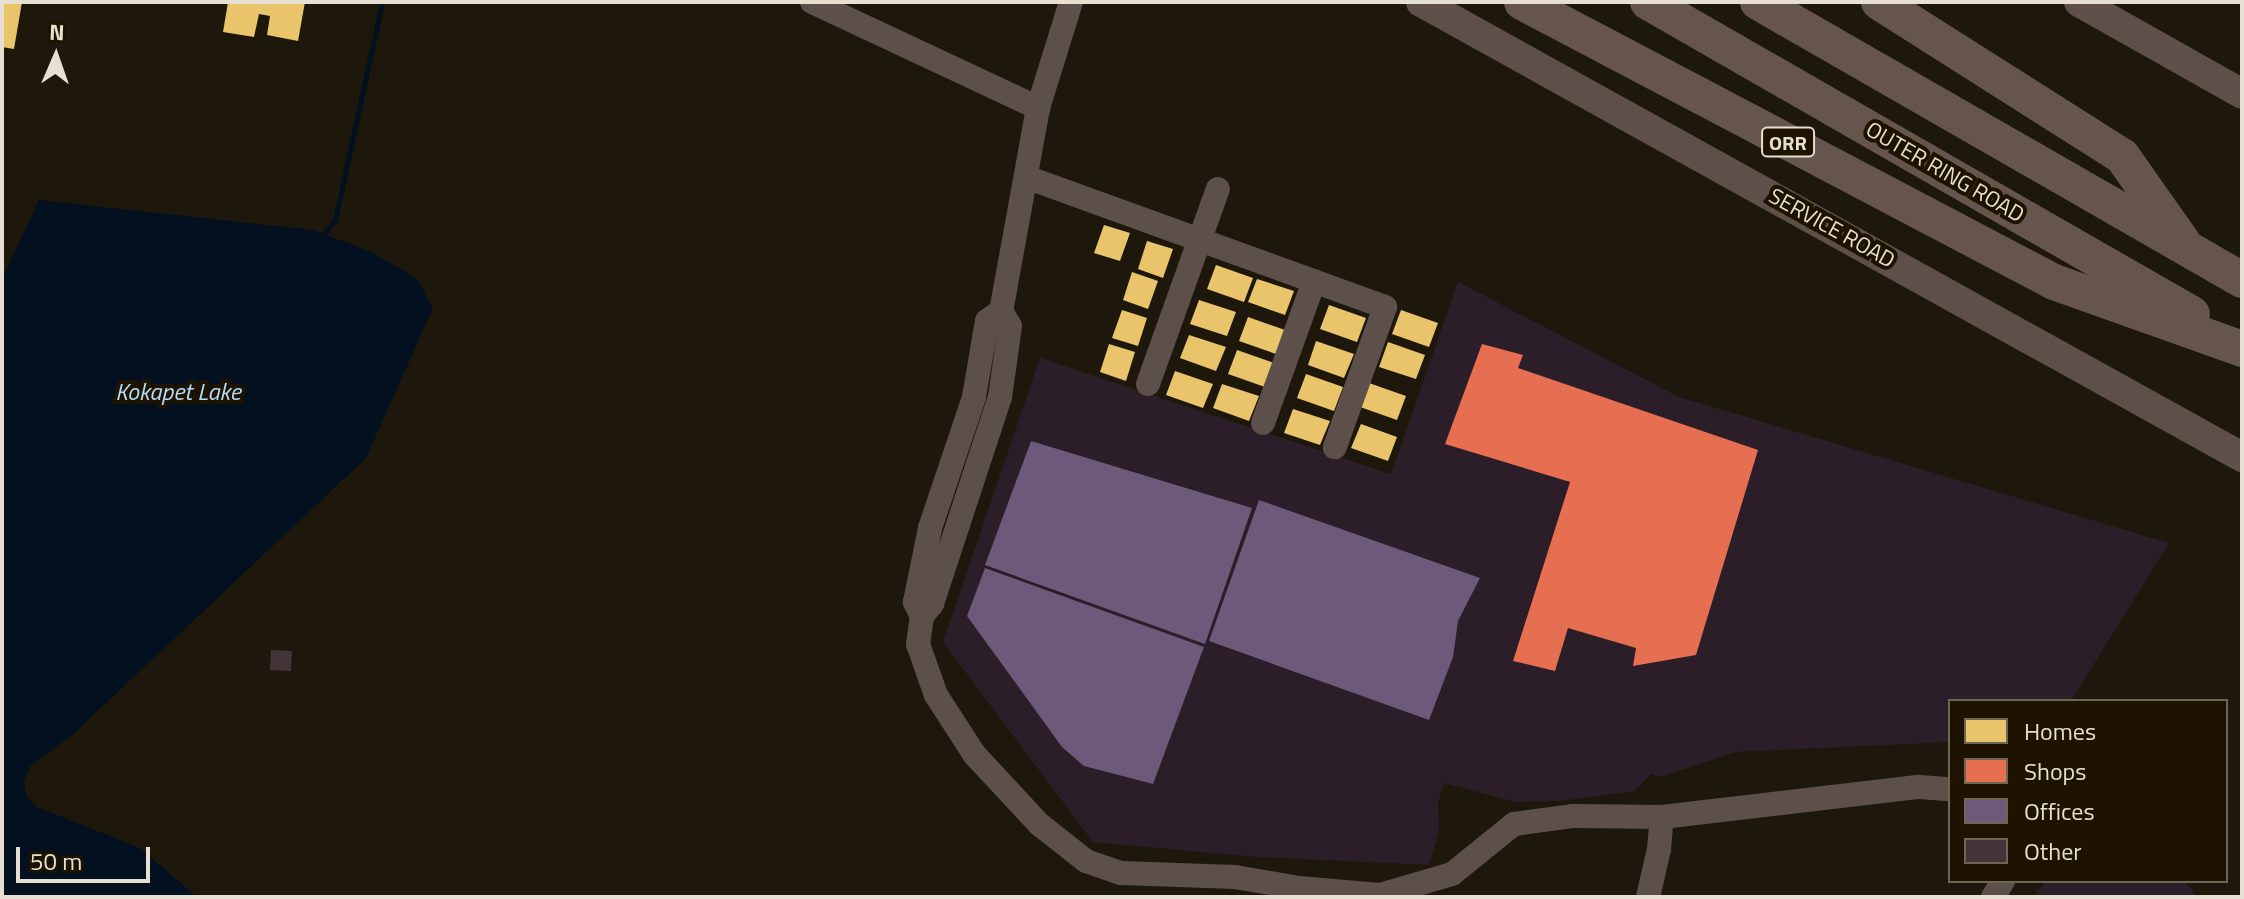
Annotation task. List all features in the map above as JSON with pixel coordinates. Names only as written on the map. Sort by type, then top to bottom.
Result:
[{"type":"highway","name":"ORR","points":[[1522,2],[2054,282],[2242,349]]},
{"type":"highway","name":"OUTER RING ROAD","points":[[1648,2],[2242,342]]},
{"type":"highway","points":[[1758,2],[2242,280]]},
{"type":"highway","points":[[1879,2],[2122,156],[2187,249]]},
{"type":"main road","name":"SERVICE ROAD","points":[[1421,2],[2242,457]]},
{"type":"main road","points":[[2079,2],[2242,94]]},
{"type":"street","points":[[812,2],[1038,108]]},
{"type":"street","points":[[1071,2],[1038,108],[1001,311],[1010,326],[1000,397],[932,604],[922,616],[918,644],[936,695],[974,754],[1039,824],[1086,861],[1121,873],[1213,887],[1380,895],[1452,874],[1514,824],[1573,816],[1662,817],[1919,787],[1948,789]]},
{"type":"street","points":[[1026,177],[1385,307],[1335,447]]},
{"type":"street","points":[[1148,384],[1218,189]]},
{"type":"street","points":[[1263,423],[1314,281]]},
{"type":"street","points":[[1648,897],[1659,849],[1662,817]]},
{"type":"shaded area","points":[[1458,282],[1679,397],[2169,543],[2072,699],[1948,699],[1948,742],[1735,752],[1660,777],[1651,774],[1635,791],[1561,801],[1515,802],[1444,783],[1438,802],[1439,833],[1429,865],[1257,857],[1093,842],[943,642],[1040,358],[1391,474]]},
{"type":"shaded area","points":[[2044,883],[2186,883],[2198,897],[2033,897]]},
{"type":"water","name":"Kokapet Lake","points":[[39,200],[313,230],[372,252],[417,279],[433,308],[366,458],[71,736],[30,766],[24,782],[26,796],[37,807],[140,848],[197,897],[2,897],[2,279]]},
{"type":"building: Homes","points":[[2,2],[22,2],[14,49],[2,47]]},
{"type":"building: Homes","points":[[228,2],[305,2],[298,41],[267,35],[270,16],[259,14],[254,37],[223,32]]},
{"type":"building: Homes","points":[[1104,225],[1130,233],[1120,261],[1094,253]]},
{"type":"building: Homes","points":[[1147,241],[1173,249],[1163,278],[1138,269]]},
{"type":"building: Homes","points":[[1216,265],[1253,278],[1244,302],[1207,289]]},
{"type":"building: Homes","points":[[1132,272],[1158,281],[1148,309],[1123,300]]},
{"type":"building: Homes","points":[[1257,279],[1294,291],[1285,315],[1248,302]]},
{"type":"building: Homes","points":[[1199,300],[1236,312],[1227,336],[1190,324]]},
{"type":"building: Homes","points":[[1329,305],[1366,318],[1357,342],[1320,329]]},
{"type":"building: Homes","points":[[1122,310],[1147,318],[1138,346],[1112,338]]},
{"type":"building: Homes","points":[[1401,310],[1438,323],[1429,347],[1392,334]]},
{"type":"building: Homes","points":[[1248,317],[1285,330],[1276,354],[1239,341]]},
{"type":"building: Homes","points":[[1189,335],[1226,347],[1216,371],[1180,358]]},
{"type":"building: Homes","points":[[1316,341],[1354,354],[1344,378],[1308,365]]},
{"type":"building: Homes","points":[[1388,342],[1425,355],[1416,379],[1379,367]]},
{"type":"building: Homes","points":[[1109,344],[1135,352],[1126,381],[1100,372]]},
{"type":"building: Homes","points":[[1237,350],[1274,363],[1265,387],[1228,374]]},
{"type":"building: Homes","points":[[1175,371],[1213,384],[1203,408],[1166,395]]},
{"type":"building: Homes","points":[[1306,374],[1343,387],[1334,411],[1297,398]]},
{"type":"building: Homes","points":[[1369,383],[1406,396],[1397,420],[1360,407]]},
{"type":"building: Homes","points":[[1222,384],[1259,396],[1249,421],[1213,408]]},
{"type":"building: Homes","points":[[1293,409],[1330,421],[1320,445],[1284,433]]},
{"type":"building: Homes","points":[[1361,424],[1397,437],[1388,461],[1351,448]]},
{"type":"building: Shops","points":[[1482,344],[1523,355],[1518,368],[1758,450],[1696,655],[1633,666],[1636,648],[1568,628],[1555,671],[1513,661],[1570,482],[1445,444]]},
{"type":"building: Offices","points":[[1031,441],[1252,508],[1205,644],[985,565]]},
{"type":"building: Offices","points":[[1259,500],[1480,578],[1458,621],[1453,657],[1429,720],[1209,641]]},
{"type":"building: Offices","points":[[985,568],[1204,647],[1153,784],[1084,766],[1062,747],[967,616]]},
{"type":"building: Other","points":[[271,650],[292,651],[291,671],[270,670]]},
{"type":"waterway","points":[[320,238],[335,220],[382,2]]}]
